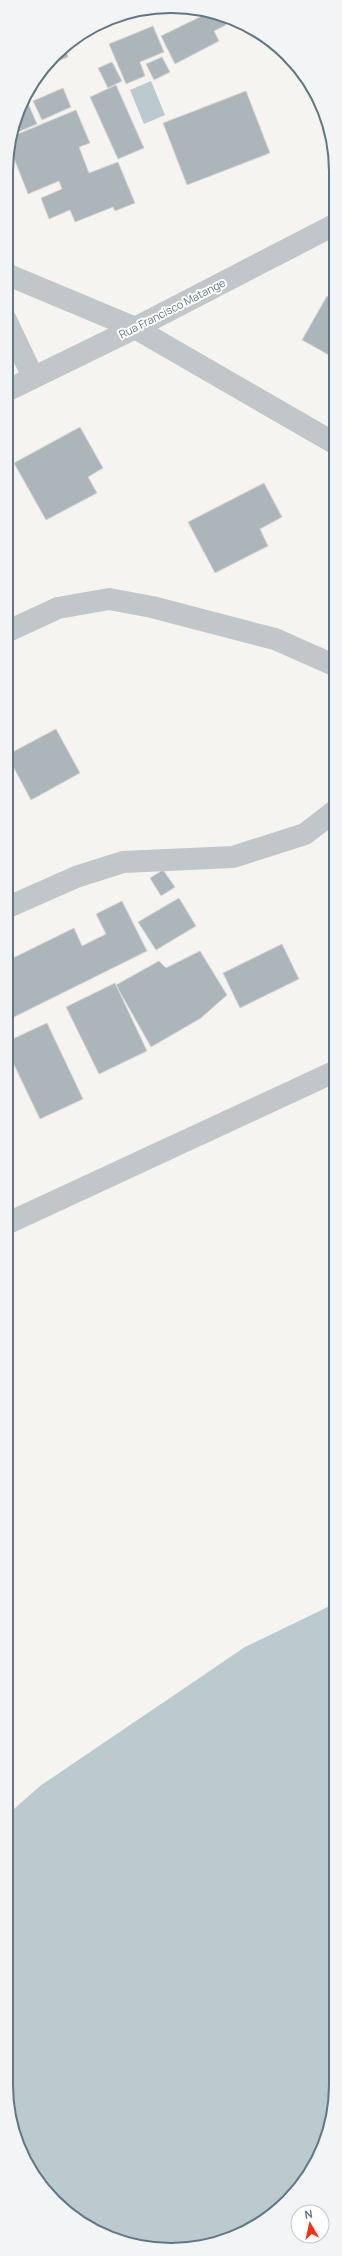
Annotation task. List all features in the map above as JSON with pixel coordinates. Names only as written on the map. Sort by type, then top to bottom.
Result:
[{"type":"street","name":"Rua Francisco Matange","points":[[13,387],[135,328],[329,228]]},
{"type":"street","points":[[13,277],[135,328],[329,440]]},
{"type":"street","points":[[13,335],[33,377]]},
{"type":"street","points":[[13,629],[58,608],[109,599],[152,607],[275,638],[329,663]]},
{"type":"street","points":[[13,905],[76,877],[123,862],[233,857],[305,834],[329,815]]},
{"type":"street","points":[[13,1221],[329,1074]]},
{"type":"shaded area","points":[[151,81],[165,115],[144,124],[130,90]]},
{"type":"shaded area","points":[[329,1606],[328,2106],[321,2136],[313,2155],[290,2189],[275,2204],[250,2222],[222,2235],[192,2242],[150,2242],[120,2235],[101,2227],[67,2204],[52,2189],[40,2173],[29,2155],[21,2136],[13,2095],[13,1810],[40,1786],[245,1647]]},
{"type":"building","points":[[202,16],[222,21],[226,25],[214,31],[219,41],[175,64],[161,36]]},
{"type":"building","points":[[153,26],[164,52],[140,62],[145,76],[126,84],[109,44]]},
{"type":"building","points":[[66,53],[68,57],[57,61]]},
{"type":"building","points":[[162,57],[170,72],[154,80],[146,64]]},
{"type":"building","points":[[112,62],[122,81],[108,88],[98,68]]},
{"type":"building","points":[[116,85],[144,148],[118,159],[90,97]]},
{"type":"building","points":[[63,88],[71,107],[42,120],[33,101]]},
{"type":"building","points":[[246,91],[270,153],[187,185],[163,123]]},
{"type":"building","points":[[28,103],[37,124],[18,132]]},
{"type":"building","points":[[76,110],[90,143],[79,147],[89,173],[118,162],[135,203],[115,211],[113,207],[75,222],[70,210],[49,219],[41,198],[62,189],[59,181],[28,194],[13,157],[17,134]]},
{"type":"building","points":[[327,296],[329,297],[329,355],[302,340]]},
{"type":"building","points":[[80,427],[103,468],[88,477],[97,493],[46,520],[14,463]]},
{"type":"building","points":[[264,483],[282,517],[260,529],[268,546],[215,573],[188,522]]},
{"type":"building","points":[[56,729],[80,773],[31,800],[13,766],[13,752]]},
{"type":"building","points":[[163,870],[175,887],[161,896],[150,878]]},
{"type":"building","points":[[179,898],[196,926],[156,950],[138,922]]},
{"type":"building","points":[[122,901],[147,951],[13,1018],[13,958],[74,928],[82,946],[106,934],[96,914]]},
{"type":"building","points":[[282,944],[299,979],[240,1008],[223,973]]},
{"type":"building","points":[[200,951],[227,995],[201,1018],[151,1047],[116,985],[159,961],[166,968]]},
{"type":"building","points":[[115,983],[147,1051],[99,1074],[66,1007]]},
{"type":"building","points":[[47,1023],[83,1099],[40,1119],[13,1063],[13,1039]]}]
